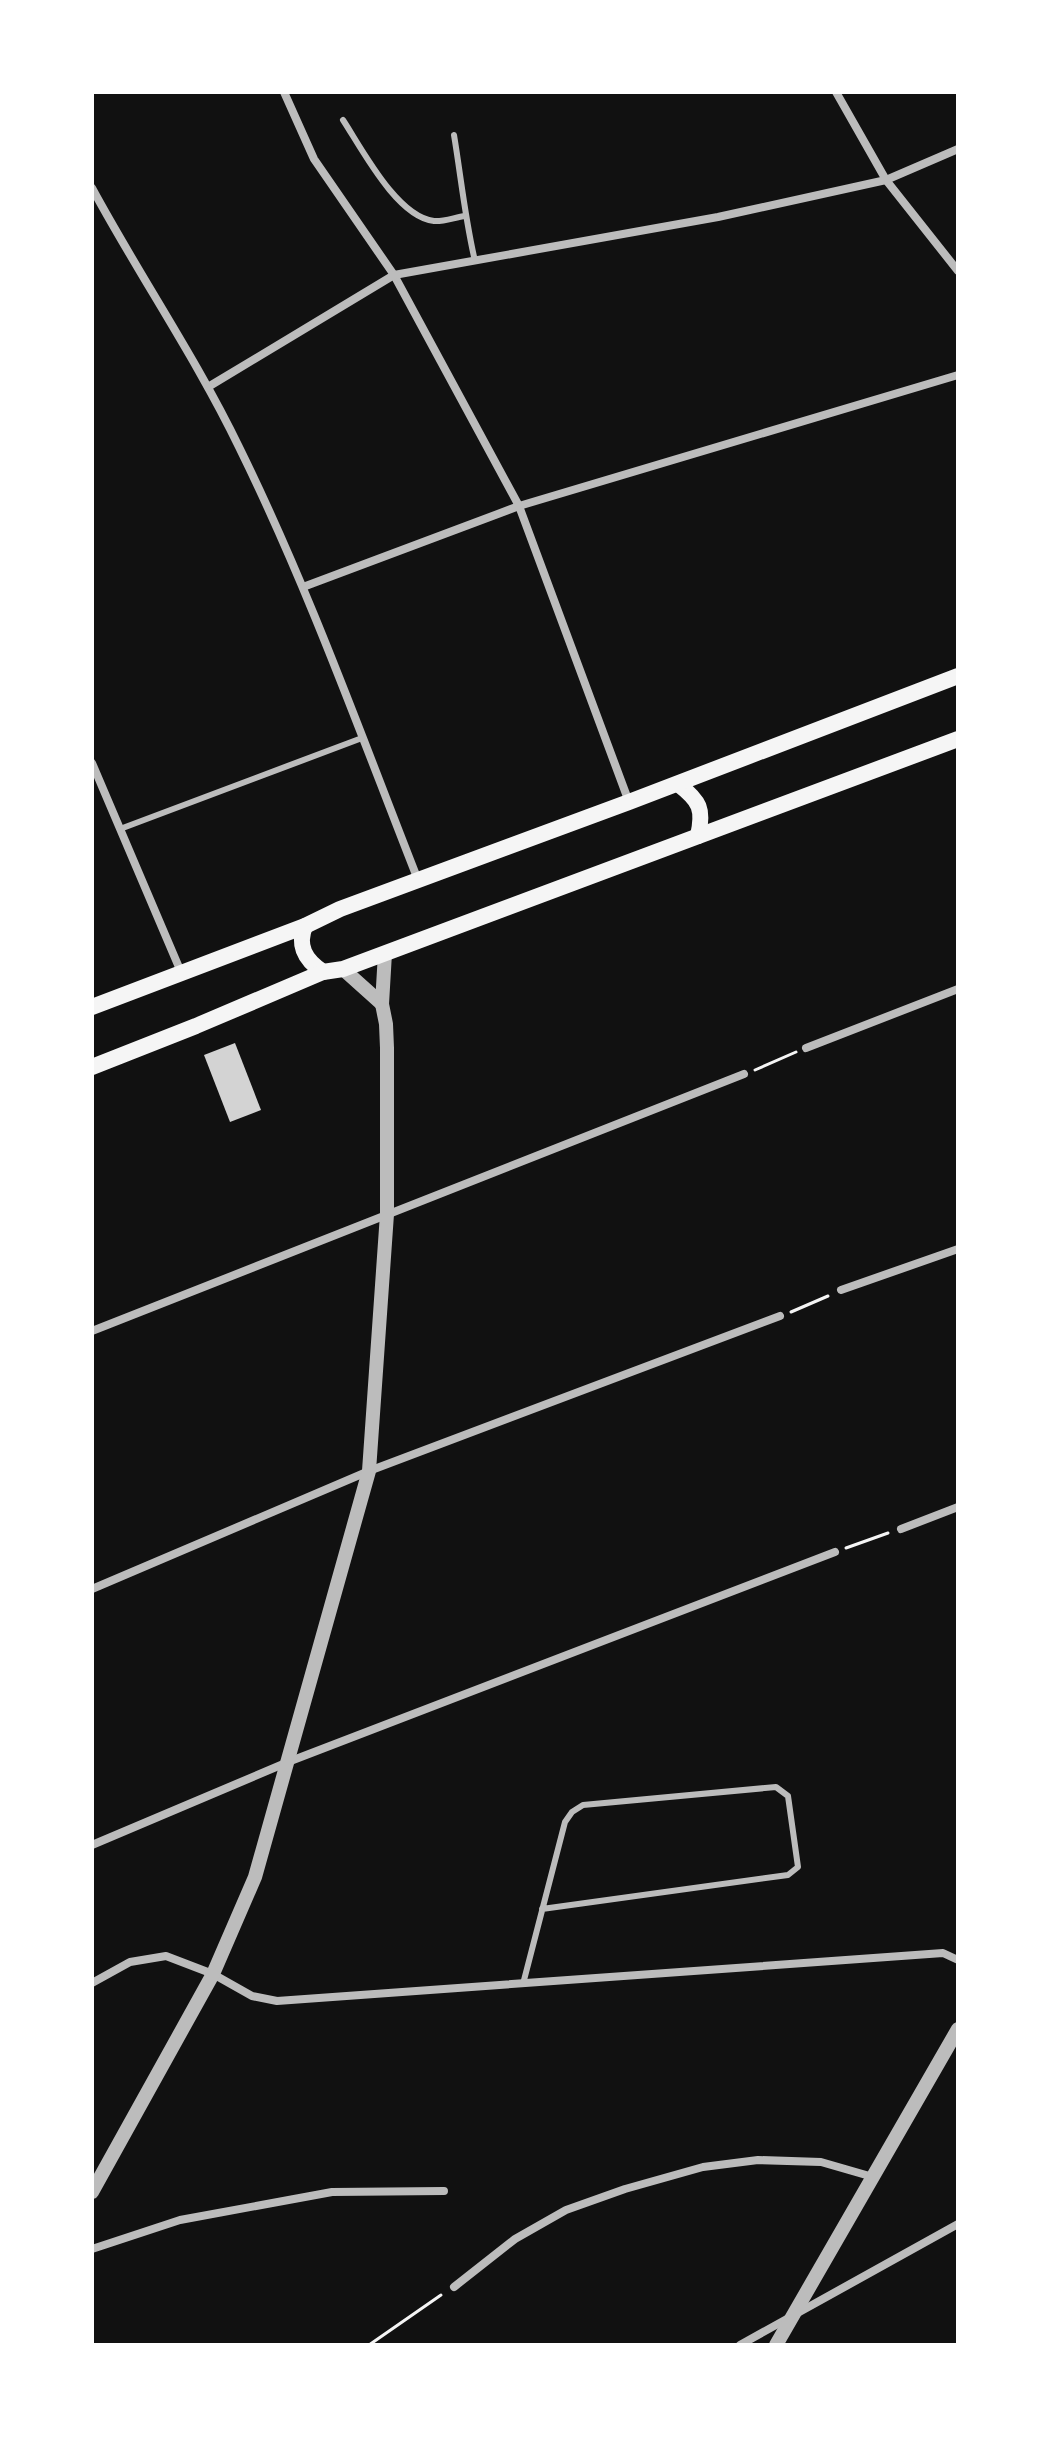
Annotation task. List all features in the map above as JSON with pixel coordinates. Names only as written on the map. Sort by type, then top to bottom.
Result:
[{"type":"main road","points":[[92,1007],[305,926],[340,909],[958,676]]},
{"type":"main road","points":[[92,1067],[323,972],[343,969],[958,739]]},
{"type":"main road","points":[[678,784],[694,797],[701,811],[698,836]]},
{"type":"main road","points":[[305,926],[301,941],[304,955],[323,972]]},
{"type":"street","points":[[284,92],[314,159],[394,275],[519,506],[629,802]]},
{"type":"street","points":[[836,92],[886,180],[958,271]]},
{"type":"street","points":[[208,387],[394,275],[718,217],[886,180],[958,149]]},
{"type":"street","points":[[92,188],[240,447],[303,587],[418,880]]},
{"type":"street","points":[[303,587],[519,506],[958,375]]},
{"type":"street","points":[[92,763],[181,972]]},
{"type":"street","points":[[92,2192],[213,1974],[255,1877],[369,1471],[387,1214],[387,1036],[382,1004],[385,953]]},
{"type":"street","points":[[343,969],[382,1004]]},
{"type":"street","points":[[806,1048],[958,989]]},
{"type":"street","points":[[92,1331],[744,1074]]},
{"type":"street","points":[[841,1290],[958,1249]]},
{"type":"street","points":[[92,1589],[369,1471],[780,1316]]},
{"type":"street","points":[[901,1529],[958,1507]]},
{"type":"street","points":[[92,1845],[288,1762],[835,1552]]},
{"type":"street","points":[[92,1983],[130,1962],[166,1956],[213,1974],[252,1996],[277,2001],[943,1953],[958,1960]]},
{"type":"street","points":[[776,2345],[958,2029]]},
{"type":"street","points":[[454,2287],[515,2239],[566,2210],[703,2167],[758,2160],[821,2162],[873,2177]]},
{"type":"street","points":[[92,2249],[180,2220],[332,2192],[444,2191]]},
{"type":"street","points":[[740,2345],[958,2224]]},
{"type":"lane","points":[[343,120],[391,193],[408,210],[434,221],[465,216]]},
{"type":"lane","points":[[454,135],[465,216],[475,261]]},
{"type":"lane","points":[[120,829],[362,738]]},
{"type":"lane","points":[[523,1984],[542,1909],[565,1822],[572,1812],[583,1805],[776,1787],[788,1796],[798,1867],[788,1875],[542,1909]]},
{"type":"path","points":[[744,1074],[806,1048]]},
{"type":"path","points":[[780,1316],[841,1290]]},
{"type":"path","points":[[835,1552],[901,1529]]},
{"type":"path","points":[[369,2345],[454,2287]]},
{"type":"building","points":[[235,1043],[261,1110],[230,1122],[204,1055]]}]
